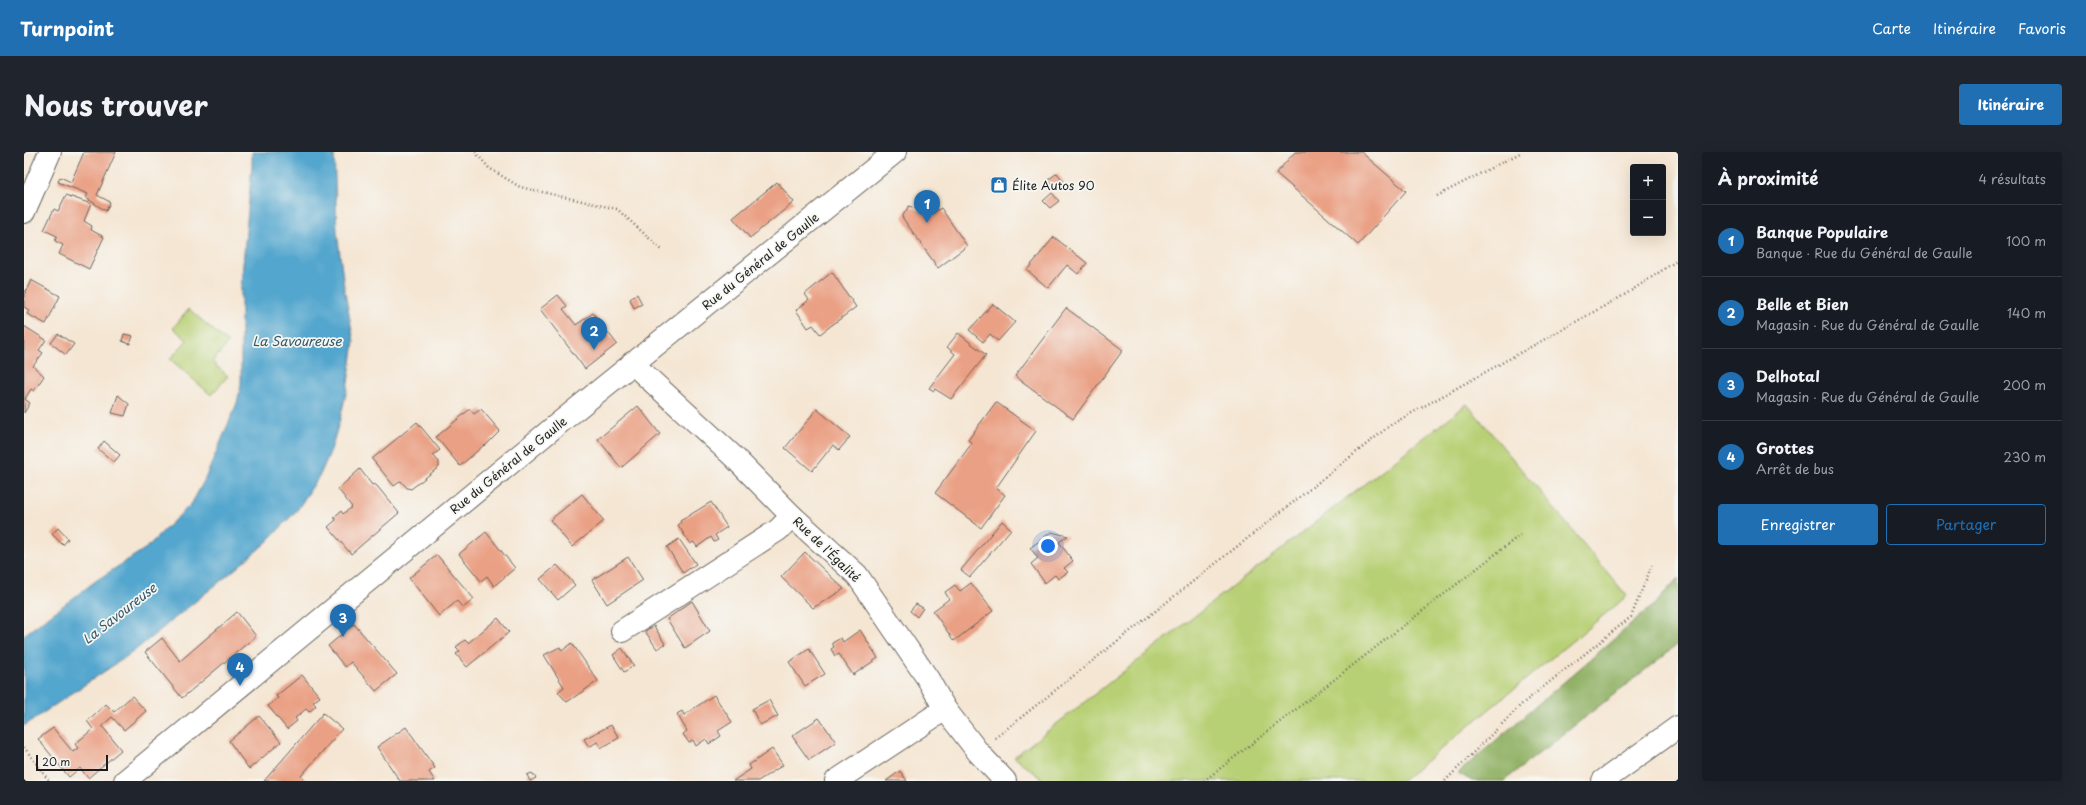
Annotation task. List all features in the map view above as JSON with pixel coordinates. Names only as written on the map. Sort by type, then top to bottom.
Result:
[{"type":"main road","points":[[24,212],[50,152]]},
{"type":"main road","name":"Rue du Général de Gaulle","points":[[125,781],[632,363],[895,152]]},
{"type":"main road","name":"Rue de l'Égalité","points":[[632,363],[735,458],[792,516],[857,575],[928,679],[945,709],[978,752],[1005,781]]},
{"type":"main road","points":[[622,632],[778,530],[792,516]]},
{"type":"main road","points":[[836,781],[945,709]]},
{"type":"main road","points":[[1603,781],[1678,726]]},
{"type":"path","points":[[475,152],[489,168],[520,187],[617,209],[662,250]]},
{"type":"path","points":[[1437,196],[1522,152]]},
{"type":"path","points":[[978,752],[1392,424],[1626,294],[1678,260]]},
{"type":"path","points":[[1204,781],[1520,536]]},
{"type":"path","points":[[1445,781],[1522,704],[1631,617],[1652,565]]},
{"type":"path","points":[[24,747],[49,781]]},
{"type":"green space","points":[[189,309],[228,343],[212,362],[228,376],[211,395],[170,359],[187,340],[173,328]]},
{"type":"green space","points":[[1467,404],[1627,596],[1402,781],[1045,781],[1014,757]]},
{"type":"green space","points":[[1678,578],[1678,644],[1504,781],[1472,781],[1458,773],[1656,603]]},
{"type":"water","name":"La Savoureuse","points":[[252,152],[334,152],[337,231],[344,287],[354,342],[347,390],[331,450],[320,475],[298,509],[268,541],[133,652],[24,726],[24,635],[97,580],[146,548],[192,503],[205,479],[237,403],[241,384],[241,286]]},
{"type":"building","points":[[84,152],[116,152],[97,195],[110,202],[106,211],[86,198],[88,194],[58,182],[60,177],[71,182]]},
{"type":"building","points":[[1295,152],[1361,152],[1406,191],[1358,245],[1276,173]]},
{"type":"building","points":[[1057,173],[1064,182],[1055,188],[1048,180]]},
{"type":"building","points":[[777,182],[794,202],[750,238],[733,218]]},
{"type":"building","points":[[1052,193],[1059,201],[1050,208],[1043,201]]},
{"type":"building","points":[[66,195],[91,204],[84,221],[92,226],[91,230],[104,237],[89,269],[59,254],[63,245],[55,241],[57,236],[44,230],[54,209],[58,211]]},
{"type":"building","points":[[909,206],[925,212],[928,209],[932,214],[941,208],[967,246],[938,268],[902,217]]},
{"type":"building","points":[[1054,237],[1087,263],[1078,274],[1067,265],[1048,288],[1027,270]]},
{"type":"building","points":[[832,272],[856,307],[820,334],[813,325],[808,328],[796,310],[809,300],[805,294]]},
{"type":"building","points":[[31,280],[60,296],[46,324],[27,314],[29,310],[24,307],[24,295]]},
{"type":"building","points":[[637,294],[642,304],[634,308],[630,299]]},
{"type":"building","points":[[558,295],[567,306],[563,309],[576,325],[593,313],[617,344],[585,369],[540,309]]},
{"type":"building","points":[[993,304],[1015,322],[998,341],[990,334],[983,342],[969,330]]},
{"type":"building","points":[[1066,308],[1123,350],[1073,419],[1015,376]]},
{"type":"building","points":[[24,326],[46,340],[39,350],[43,353],[33,366],[44,376],[34,391],[31,389],[25,399],[30,403],[24,413]]},
{"type":"building","points":[[958,333],[986,355],[951,399],[935,389],[934,391],[929,388],[955,354],[947,347]]},
{"type":"building","points":[[58,334],[74,344],[66,355],[51,343]]},
{"type":"building","points":[[124,334],[133,336],[130,344],[122,341]]},
{"type":"building","points":[[118,395],[129,404],[125,416],[112,413]]},
{"type":"building","points":[[996,402],[1036,431],[996,488],[1005,495],[981,528],[935,493],[972,443],[968,440]]},
{"type":"building","points":[[638,406],[660,434],[621,468],[598,439]]},
{"type":"building","points":[[470,409],[474,414],[481,409],[500,431],[485,446],[484,445],[460,466],[436,437]]},
{"type":"building","points":[[817,409],[850,437],[839,450],[833,445],[812,471],[785,448]]},
{"type":"building","points":[[417,422],[440,450],[433,455],[439,462],[439,467],[411,489],[407,488],[401,481],[394,486],[372,459]]},
{"type":"building","points":[[104,441],[120,455],[114,462],[98,449]]},
{"type":"building","points":[[360,469],[372,485],[374,484],[377,486],[399,513],[351,554],[328,527],[336,520],[334,517],[341,511],[343,514],[352,507],[338,489]]},
{"type":"building","points":[[582,494],[604,521],[572,547],[550,520]]},
{"type":"building","points":[[711,502],[727,527],[715,535],[718,540],[714,542],[711,537],[697,547],[694,542],[690,544],[678,525],[681,523],[680,521]]},
{"type":"building","points":[[1002,521],[1011,529],[970,577],[961,570]]},
{"type":"building","points":[[58,528],[68,539],[63,545],[52,534]]},
{"type":"building","points":[[486,532],[515,568],[494,586],[487,576],[481,581],[459,554]]},
{"type":"building","points":[[1051,532],[1068,536],[1059,542],[1073,561],[1064,568],[1068,572],[1058,579],[1055,575],[1045,583],[1031,564],[1038,558],[1030,548]]},
{"type":"building","points":[[679,539],[696,564],[683,573],[667,547]]},
{"type":"building","points":[[805,552],[844,589],[813,608],[781,577]]},
{"type":"building","points":[[437,555],[474,599],[463,608],[457,601],[439,616],[409,578]]},
{"type":"building","points":[[628,557],[643,580],[607,604],[592,580]]},
{"type":"building","points":[[557,565],[575,585],[558,600],[540,579]]},
{"type":"building","points":[[971,583],[993,611],[954,641],[933,611],[949,599],[945,592],[955,585],[960,591]]},
{"type":"building","points":[[692,601],[710,631],[685,648],[667,619]]},
{"type":"building","points":[[916,604],[923,608],[917,617],[910,611]]},
{"type":"building","points":[[237,612],[256,636],[182,698],[145,652],[162,638],[180,661]]},
{"type":"building","points":[[498,618],[509,632],[467,667],[456,654],[460,651],[456,647],[465,640],[468,643]]},
{"type":"building","points":[[354,624],[397,674],[376,691],[351,662],[345,667],[328,646]]},
{"type":"building","points":[[654,626],[665,644],[657,649],[645,631]]},
{"type":"building","points":[[860,630],[878,658],[853,675],[839,654],[835,656],[831,649],[834,647],[832,643],[841,638],[843,642]]},
{"type":"building","points":[[572,643],[598,681],[567,702],[558,692],[564,687],[544,655],[560,647],[562,651]]},
{"type":"building","points":[[622,648],[634,666],[624,672],[613,655]]},
{"type":"building","points":[[809,649],[825,674],[805,686],[789,662]]},
{"type":"building","points":[[302,675],[320,697],[313,702],[316,706],[309,712],[306,709],[295,718],[297,721],[287,729],[268,706],[278,698],[276,696]]},
{"type":"building","points":[[714,695],[732,722],[718,731],[721,736],[709,744],[706,739],[696,746],[693,740],[689,743],[683,734],[687,731],[677,714],[682,711],[684,715]]},
{"type":"building","points":[[132,696],[146,711],[124,730],[112,717],[102,726],[121,750],[88,778],[80,768],[69,777],[38,739],[53,728],[73,752],[78,748],[75,744],[93,729],[87,721],[106,704],[114,712]]},
{"type":"building","points":[[769,700],[778,716],[760,725],[752,709]]},
{"type":"building","points":[[323,713],[342,729],[301,776],[306,781],[264,781]]},
{"type":"building","points":[[259,716],[281,742],[249,769],[229,741]]},
{"type":"building","points":[[819,718],[836,742],[809,760],[792,736]]},
{"type":"building","points":[[611,725],[619,738],[601,748],[597,742],[589,747],[584,739]]},
{"type":"building","points":[[406,727],[435,768],[429,772],[435,781],[400,781],[377,747]]},
{"type":"building","points":[[772,749],[783,765],[758,781],[733,781],[751,769],[749,765]]},
{"type":"building","points":[[900,771],[907,781],[886,781]]},
{"type":"building","points":[[532,773],[536,778],[530,781],[527,775]]},
{"type":"place","name":"Élite Autos 90","points":[[999,185]]},
{"type":"place","name":"Banque Populaire","points":[[927,223]]},
{"type":"place","name":"Belle et Bien","points":[[594,350]]},
{"type":"place","name":"Delhotal","points":[[343,637]]},
{"type":"place","name":"Grottes","points":[[240,686]]}]
